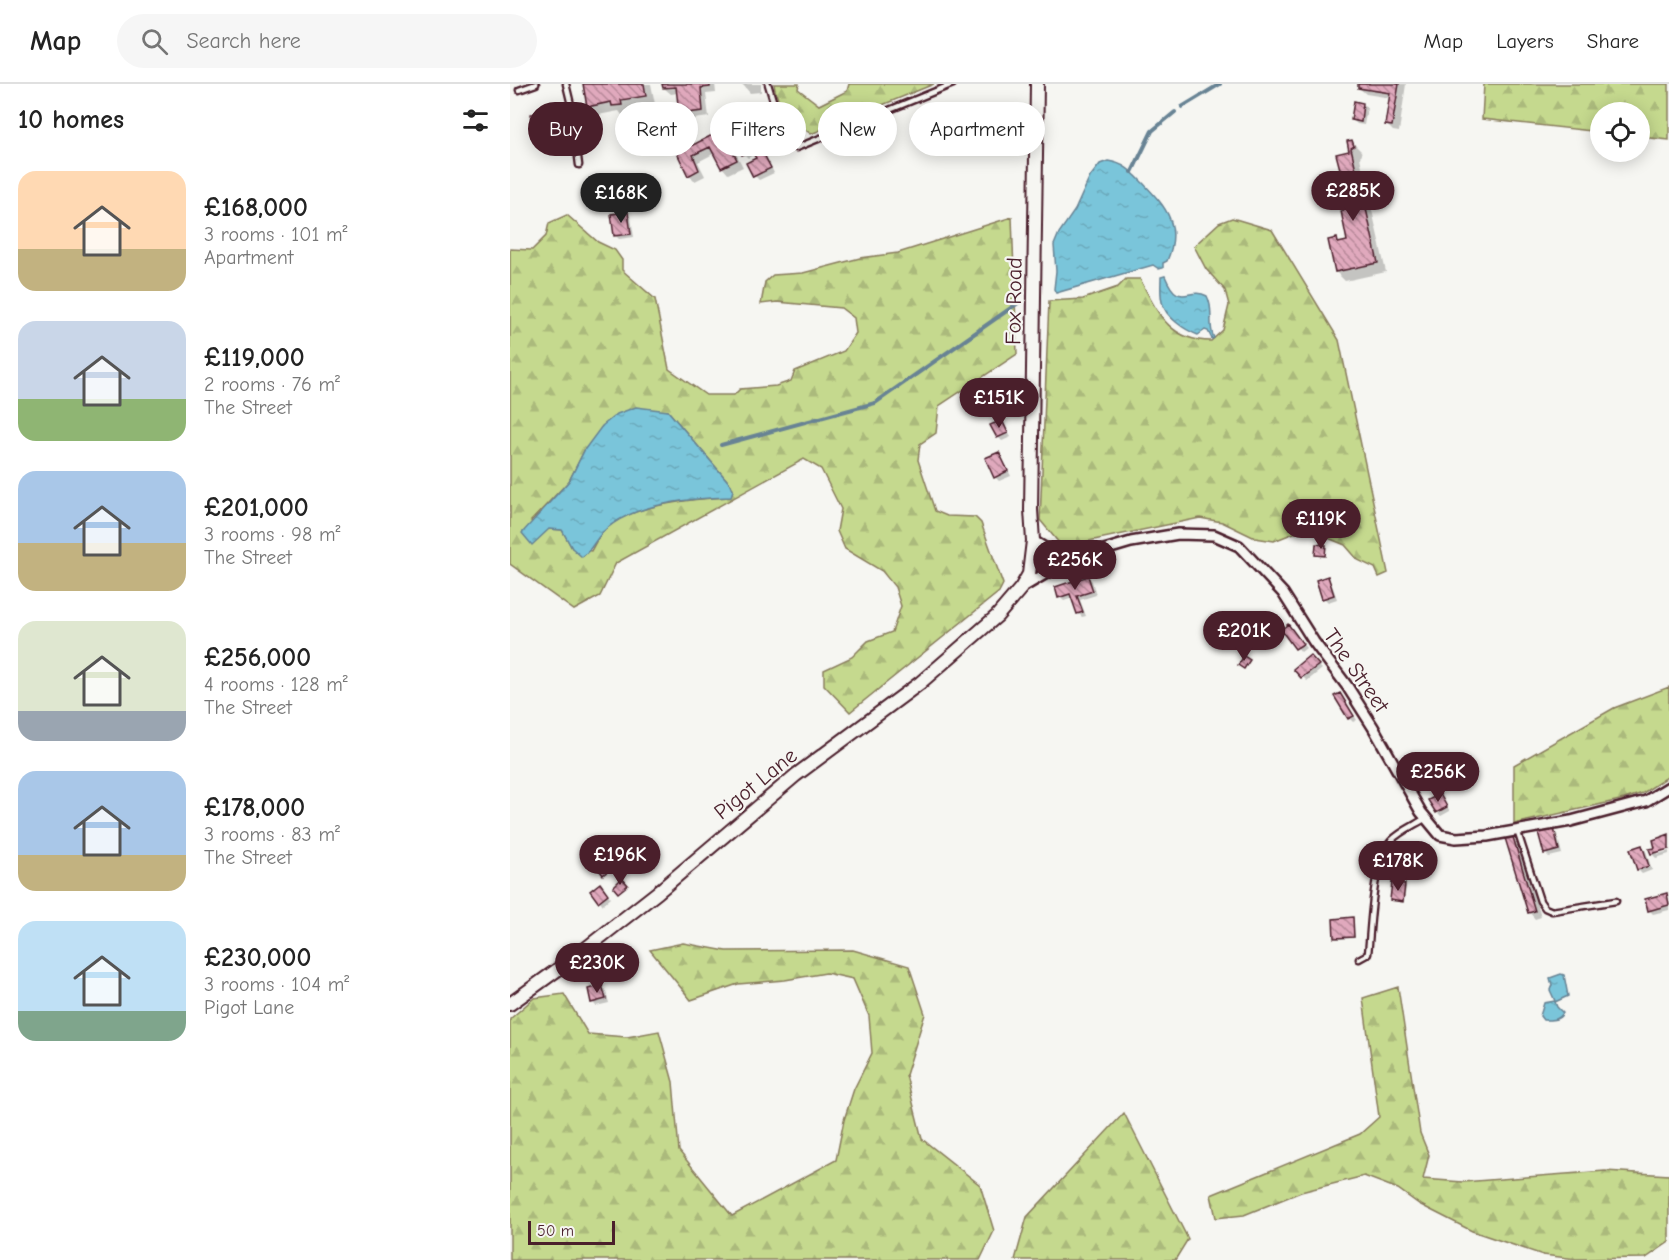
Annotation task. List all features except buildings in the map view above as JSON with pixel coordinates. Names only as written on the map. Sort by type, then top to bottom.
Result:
[{"type":"street","name":"Fox Road","points":[[1021,588],[1029,574],[1033,541],[1030,510],[1037,84]]},
{"type":"street","name":"The Street","points":[[1021,588],[1067,561],[1131,542],[1178,534],[1214,535],[1239,546],[1283,593],[1314,642],[1347,686],[1426,818],[1440,835],[1456,838],[1487,836],[1571,821],[1646,801],[1669,788]]},
{"type":"street","points":[[1033,541],[1067,561]]},
{"type":"street","name":"Pigot Lane","points":[[510,1004],[658,892],[796,774],[920,683],[997,616],[1021,588]]},
{"type":"lane","points":[[519,90],[537,84]]},
{"type":"lane","points":[[566,84],[572,109],[579,165]]},
{"type":"lane","points":[[768,84],[781,127],[796,148],[953,84]]},
{"type":"lane","points":[[1359,959],[1368,954],[1377,872],[1383,856],[1391,841],[1426,818]]},
{"type":"lane","points":[[1517,830],[1540,901],[1545,908],[1552,911],[1616,901]]},
{"type":"green space","points":[[774,84],[799,84],[798,89],[818,104],[818,131],[811,134],[806,130],[806,102],[780,102]]},
{"type":"green space","points":[[849,84],[934,84],[890,102],[825,102],[847,91]]},
{"type":"green space","points":[[1484,84],[1669,84],[1669,140],[1650,138],[1650,102],[1590,102],[1590,131],[1482,119]]},
{"type":"green space","points":[[567,215],[598,242],[615,250],[622,260],[622,270],[655,299],[669,369],[706,395],[734,395],[740,389],[776,386],[791,381],[795,371],[844,351],[856,333],[854,318],[841,308],[777,302],[761,304],[765,282],[773,275],[803,273],[860,258],[898,253],[1012,217],[1017,354],[939,406],[936,433],[920,444],[918,460],[935,511],[947,516],[975,517],[981,523],[1003,584],[999,592],[850,712],[824,685],[824,670],[852,657],[868,641],[892,632],[901,606],[895,587],[882,571],[845,549],[837,531],[841,509],[821,469],[804,459],[616,563],[600,596],[574,610],[510,564],[510,249],[532,250],[546,236],[549,223]],"holes":[[[668,411],[733,490],[730,497],[682,501],[629,515],[615,522],[602,533],[591,551],[572,548],[562,530],[549,529],[531,521],[569,481],[585,449]]]},
{"type":"green space","points":[[1232,218],[1272,230],[1339,340],[1388,573],[1379,577],[1375,568],[1358,560],[1345,545],[1316,533],[1294,533],[1274,541],[1255,538],[1222,522],[1200,518],[1065,546],[1060,544],[1040,520],[1049,301],[1083,299],[1118,287],[1126,279],[1140,279],[1159,313],[1174,330],[1196,340],[1211,341],[1223,330],[1229,305],[1225,290],[1206,269],[1194,246],[1219,223]]},
{"type":"green space","points":[[1669,687],[1669,776],[1643,793],[1624,799],[1514,824],[1514,765],[1614,708]]},
{"type":"green space","points":[[683,943],[726,951],[853,950],[909,966],[925,1014],[906,1075],[922,1139],[980,1185],[994,1231],[980,1260],[510,1260],[510,1019],[534,998],[564,994],[588,1034],[627,1037],[659,1031],[673,1082],[679,1151],[732,1216],[836,1160],[844,1120],[854,1089],[872,1053],[869,1016],[853,979],[826,973],[785,980],[738,984],[691,1000],[650,950]]},
{"type":"green space","points":[[1398,987],[1420,1133],[1429,1155],[1423,1179],[1463,1182],[1605,1171],[1669,1175],[1669,1242],[1646,1258],[1576,1259],[1543,1255],[1472,1231],[1419,1204],[1398,1189],[1364,1176],[1301,1192],[1244,1215],[1216,1218],[1211,1195],[1360,1134],[1379,1117],[1363,998]]},
{"type":"green space","points":[[1124,1113],[1188,1239],[1175,1260],[1015,1260],[1027,1217]]},
{"type":"water","points":[[1108,161],[1119,164],[1131,172],[1152,192],[1165,209],[1170,218],[1173,238],[1167,261],[1163,263],[1163,268],[1159,269],[1153,265],[1056,293],[1054,289],[1056,271],[1054,245],[1059,233],[1075,210],[1090,177],[1100,164]]},
{"type":"water","points":[[1165,276],[1170,286],[1179,295],[1194,293],[1207,296],[1214,338],[1212,339],[1205,330],[1198,335],[1187,330],[1167,313],[1161,293],[1161,277]]},
{"type":"water","points":[[636,407],[668,411],[731,485],[733,490],[731,497],[682,501],[633,513],[606,529],[582,557],[572,548],[562,530],[549,529],[532,545],[522,533],[569,481],[585,449],[602,426],[617,414]]},
{"type":"water","points":[[1564,975],[1568,996],[1555,1002],[1563,1013],[1557,1019],[1543,1020],[1540,1016],[1544,1003],[1555,1001],[1550,990],[1552,985],[1550,978]]},
{"type":"waterway","points":[[1182,107],[1220,84]]},
{"type":"waterway","points":[[1132,172],[1152,131],[1175,112]]},
{"type":"waterway","points":[[721,445],[875,403],[1018,303]]}]
